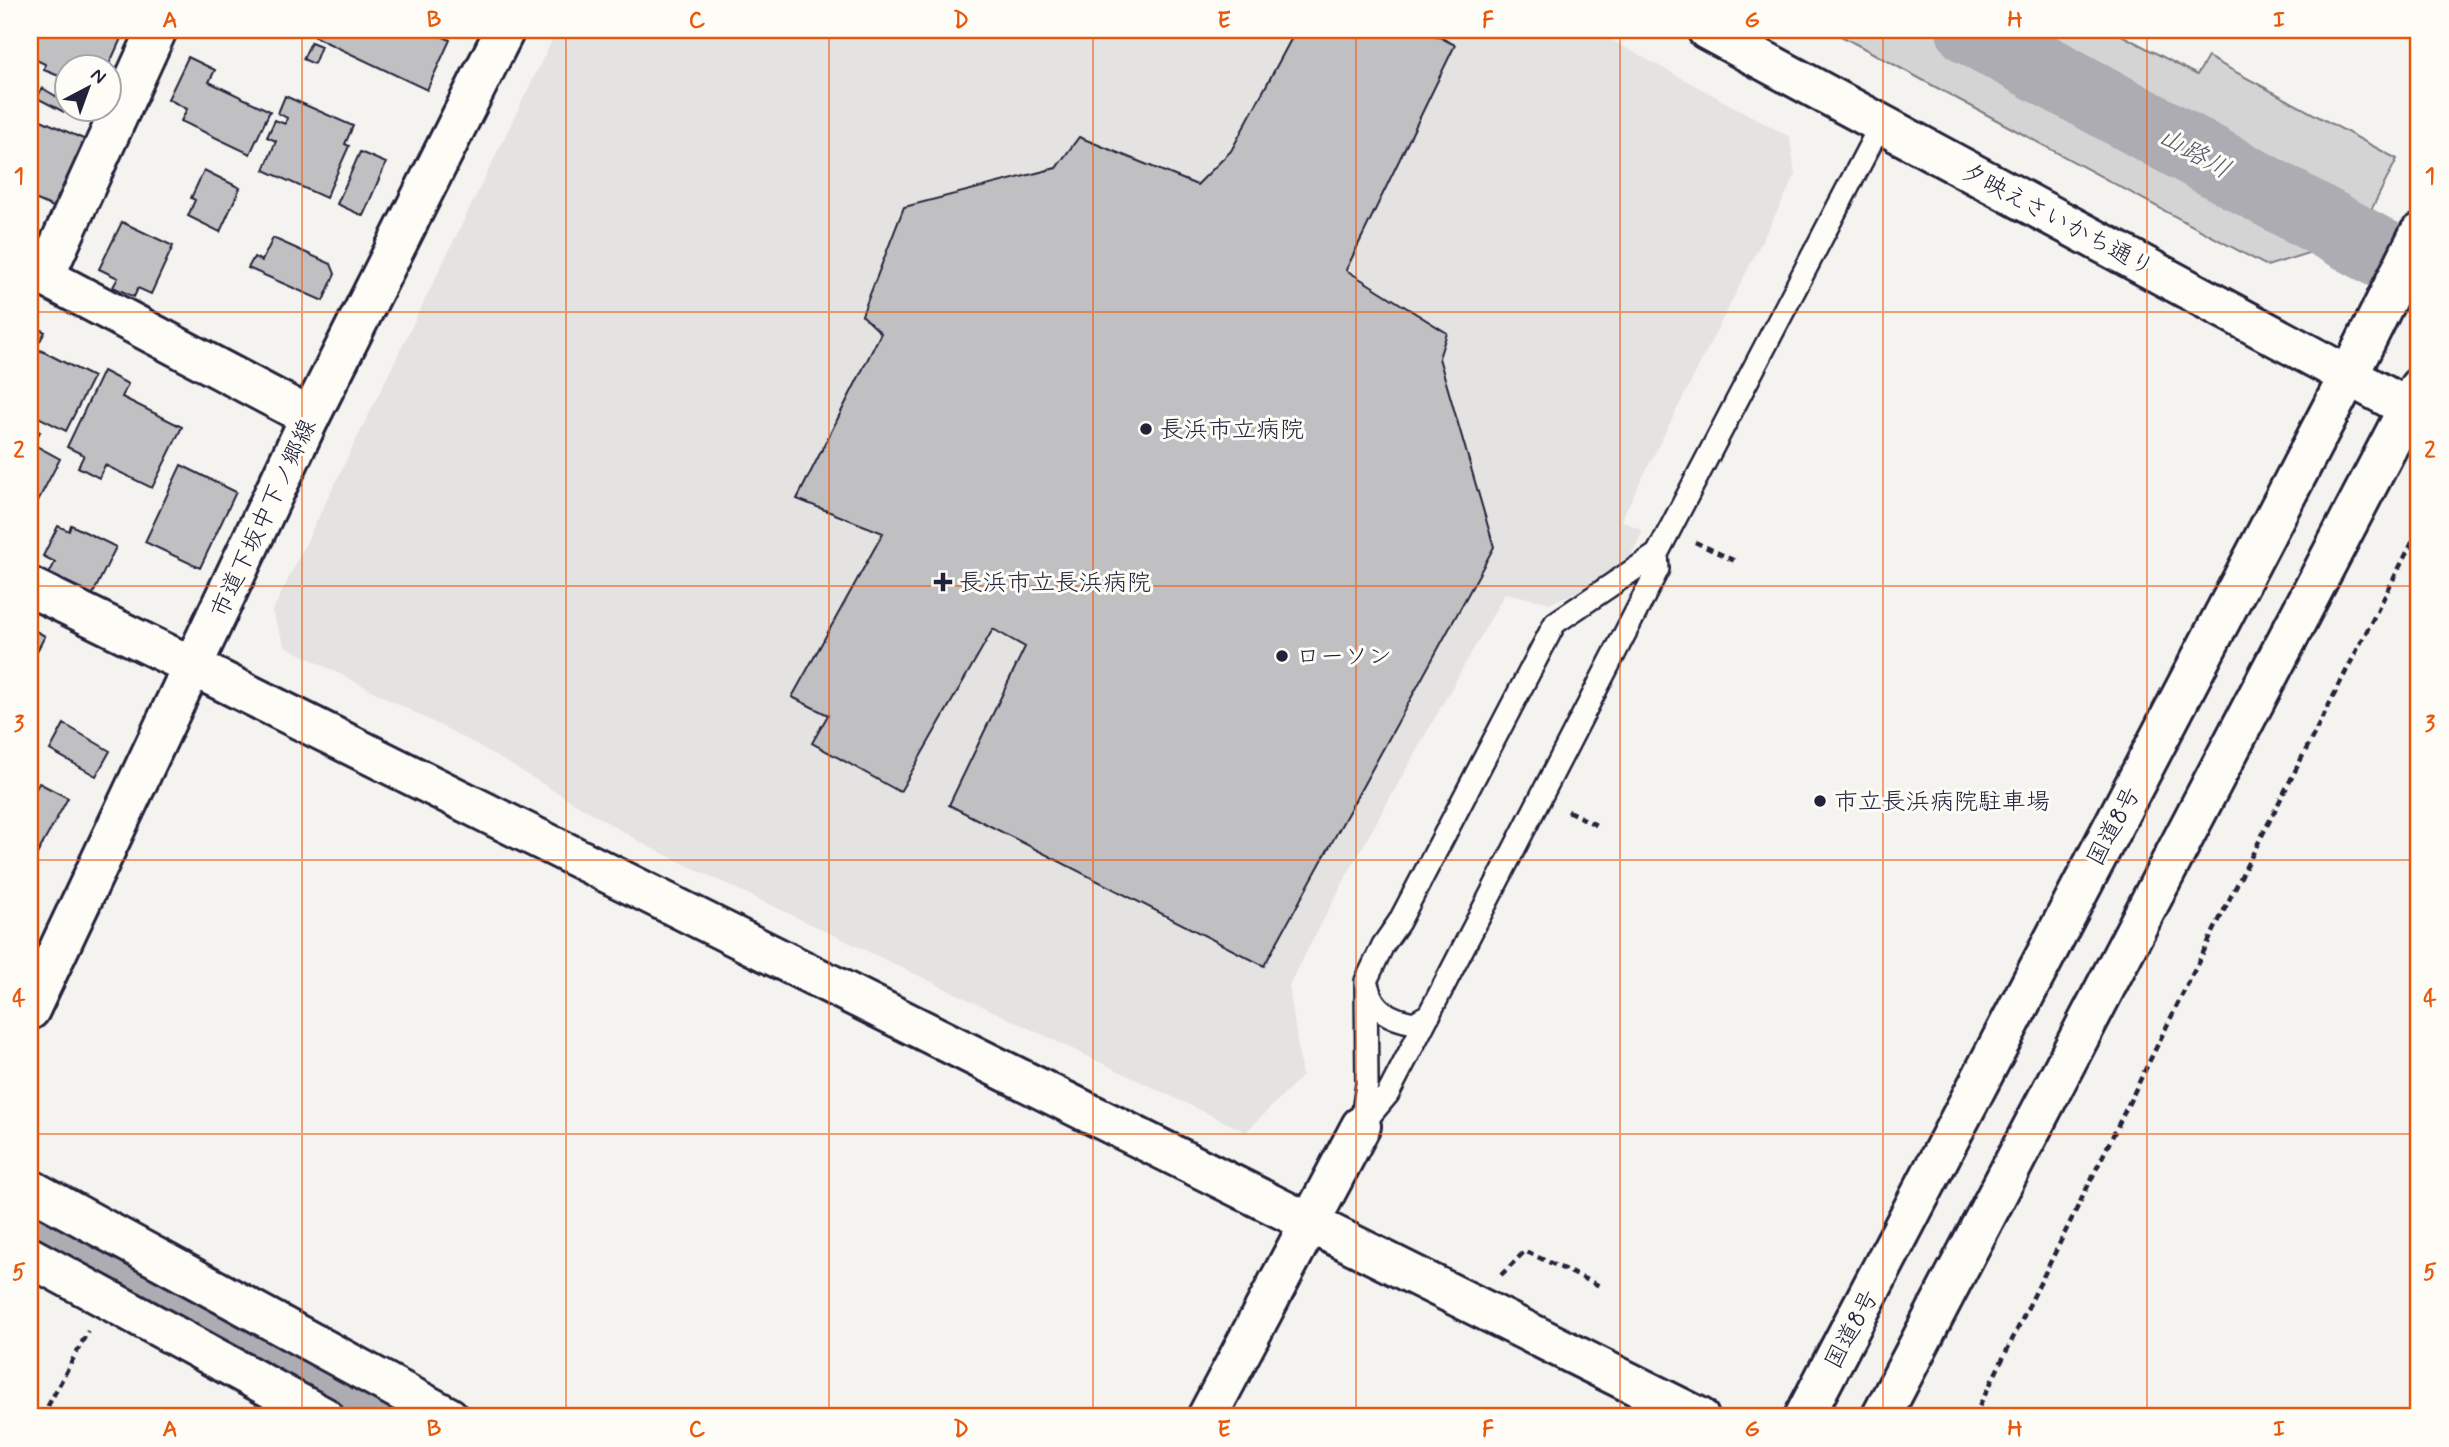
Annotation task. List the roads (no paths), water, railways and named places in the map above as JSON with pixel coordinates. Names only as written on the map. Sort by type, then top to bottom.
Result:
[{"type":"main road","points":[[157,30],[37,274],[310,417]]},
{"type":"main road","name":"市道下坂中下ノ郷線","points":[[30,1010],[310,417],[505,30]]},
{"type":"main road","name":"夕映えさいかち通り","points":[[1707,30],[2348,377],[2414,397]]},
{"type":"main road","name":"国道8号","points":[[1804,1417],[2348,377],[2419,234]]},
{"type":"main road","points":[[1881,1417],[2414,397]]},
{"type":"main road","points":[[30,587],[1699,1417]]},
{"type":"main road","points":[[1207,1417],[1361,1126]]},
{"type":"main road","points":[[30,1189],[449,1417]]},
{"type":"main road","points":[[30,1257],[324,1417]]},
{"type":"lane","points":[[1361,1126],[1367,1084],[1366,981],[1383,945],[1399,922],[1555,623],[1657,554],[1881,124]]},
{"type":"lane","points":[[1361,1126],[1388,1094],[1430,1014],[1658,569],[1657,554]]},
{"type":"lane","points":[[1366,981],[1370,1000],[1381,1011],[1398,1020],[1414,1023],[1430,1014]]},
{"type":"waterway","name":"山路川","points":[[1971,30],[2419,274]]},
{"type":"waterway","points":[[30,1230],[379,1417]]},
{"type":"place","name":"長浜市立病院","points":[[1146,429]]},
{"type":"place","name":"長浜市立長浜病院","points":[[943,582]]},
{"type":"place","name":"ローソン","points":[[1282,656]]},
{"type":"place","name":"市立長浜病院駐車場","points":[[1820,801]]}]
